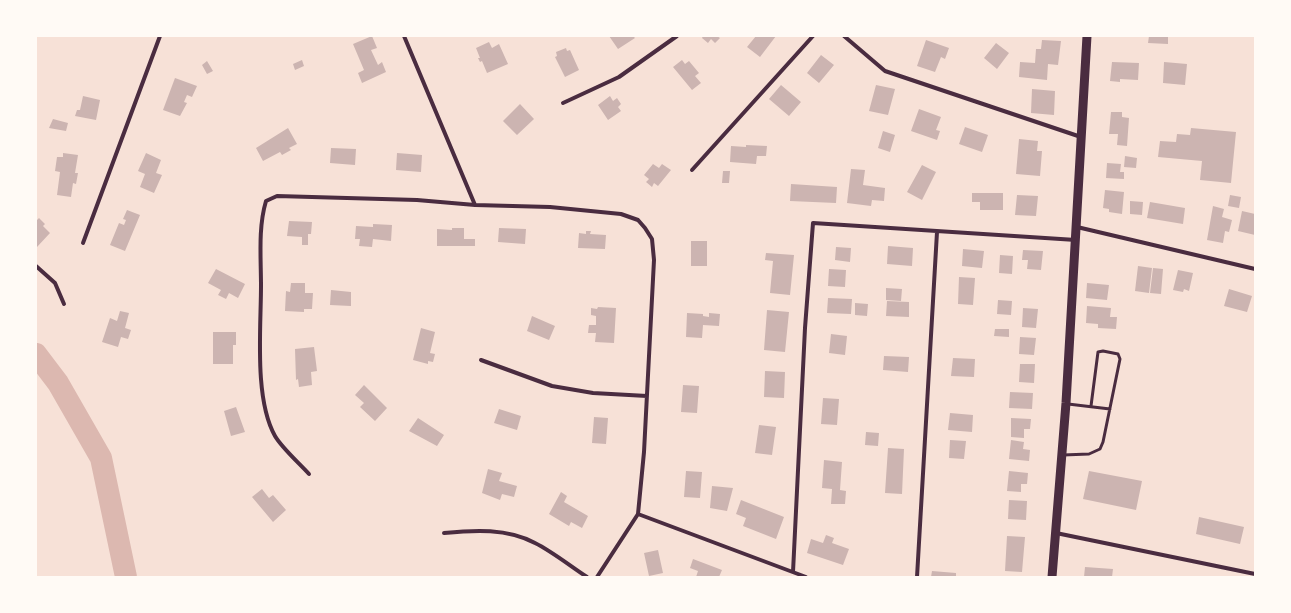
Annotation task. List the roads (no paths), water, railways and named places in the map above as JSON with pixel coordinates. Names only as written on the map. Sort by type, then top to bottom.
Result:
[{"type":"main road","points":[[1052,577],[1054,532],[1066,403],[1087,36]]},
{"type":"street","points":[[83,244],[160,36]]},
{"type":"street","points":[[404,36],[475,205]]},
{"type":"street","points":[[564,103],[619,77],[677,36]]},
{"type":"street","points":[[692,170],[813,36]]},
{"type":"street","points":[[844,36],[885,71],[1081,137]]},
{"type":"street","points":[[309,474],[275,436],[264,403],[261,371],[261,265],[262,214],[266,201],[277,196],[417,200],[475,205],[550,207],[621,214],[638,220],[652,239],[654,260],[638,514],[597,577]]},
{"type":"street","points":[[793,572],[805,328],[813,223],[1076,240]]},
{"type":"street","points":[[1077,227],[1255,269]]},
{"type":"street","points":[[917,577],[937,232]]},
{"type":"street","points":[[36,266],[55,284],[64,304]]},
{"type":"street","points":[[481,360],[552,386],[593,393],[646,396]]},
{"type":"street","points":[[638,514],[806,577]]},
{"type":"street","points":[[444,533],[475,530],[505,533],[535,542],[587,577]]},
{"type":"street","points":[[1054,532],[1255,574]]},
{"type":"lane","points":[[1061,455],[1089,454],[1100,449],[1110,409],[1120,356],[1103,351],[1098,352],[1091,406]]},
{"type":"lane","points":[[1066,403],[1110,409]]},
{"type":"waterway","points":[[36,354],[58,383],[101,458],[126,577]]}]
